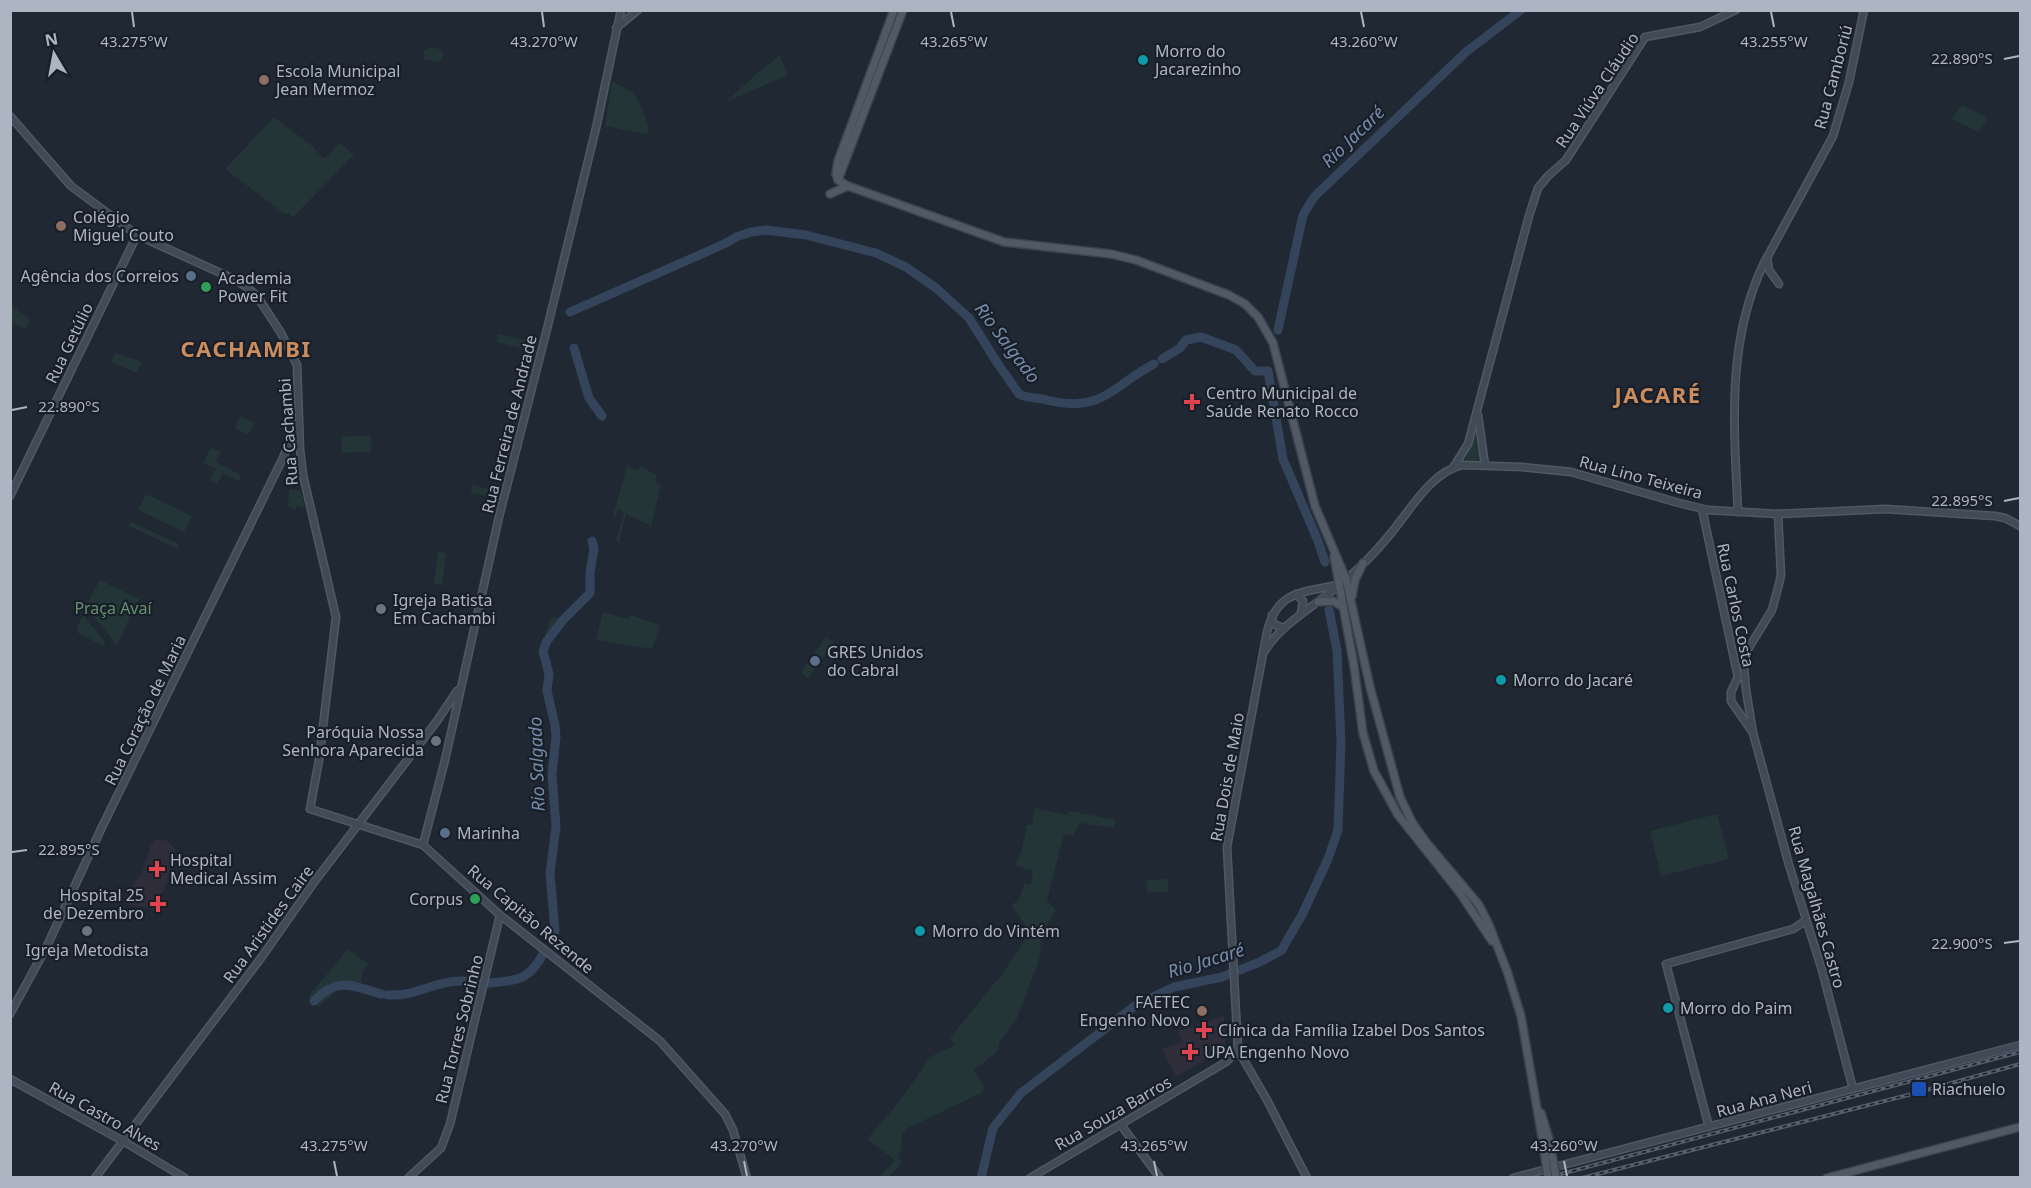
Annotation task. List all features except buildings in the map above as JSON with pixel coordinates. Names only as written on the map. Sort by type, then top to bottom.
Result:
[{"type":"main road","points":[[894,10],[838,161],[836,174],[838,180],[848,186],[1004,242],[1116,254],[1136,260],[1237,299],[1258,317],[1270,336],[1309,485],[1333,551],[1346,579],[1347,606],[1366,746],[1378,782],[1398,815],[1460,893],[1498,950]]},
{"type":"main road","points":[[838,180],[903,10]]},
{"type":"main road","points":[[830,194],[848,186]]},
{"type":"main road","points":[[1333,551],[1339,585],[1347,606],[1396,784],[1405,808],[1421,835],[1485,916],[1511,983],[1526,1039],[1536,1100],[1556,1178]]},
{"type":"main road","points":[[1347,606],[1363,563]]},
{"type":"main road","points":[[1318,602],[1333,602],[1347,606]]},
{"type":"main road","points":[[1827,1178],[2020,1127]]},
{"type":"main road","points":[[1546,1143],[1548,1178]]},
{"type":"street","points":[[622,10],[632,13]]},
{"type":"street","name":"Rua Ferreira de Andrade","points":[[423,844],[453,725],[499,517],[548,329],[596,128],[616,28],[622,10]]},
{"type":"street","name":"Rua Viúva Cláudio","points":[[1453,468],[1467,448],[1538,188],[1566,160],[1645,37],[1700,27],[1736,10]]},
{"type":"street","name":"Rua Camboriú","points":[[1738,512],[1733,418],[1735,374],[1744,316],[1767,256],[1833,136],[1844,104],[1864,10]]},
{"type":"street","points":[[616,28],[632,13]]},
{"type":"street","name":"Rua Cachambi","points":[[10,116],[71,186],[136,235],[241,282],[257,296],[281,333],[297,365],[300,449],[307,495],[336,621],[315,788],[310,809]]},
{"type":"street","name":"Rua Getúlio","points":[[10,496],[136,235]]},
{"type":"street","points":[[1767,256],[1769,270],[1779,284]]},
{"type":"street","points":[[1478,411],[1485,465]]},
{"type":"street","name":"Rua Coração de Maria","points":[[10,1014],[46,946],[92,847],[282,460],[300,417]]},
{"type":"street","name":"Rua Lino Teixeira","points":[[1453,468],[1462,465],[1485,465],[1571,472],[1702,509],[1778,514],[1862,509],[1906,510],[1995,516],[2005,518],[2020,526]]},
{"type":"street","points":[[1264,652],[1284,628],[1363,563],[1424,492],[1453,468]]},
{"type":"street","name":"Rua Carlos Costa","points":[[1702,509],[1738,677],[1731,692],[1732,705]]},
{"type":"street","points":[[1733,652],[1738,656],[1745,654],[1767,619],[1776,599],[1781,575],[1778,514]]},
{"type":"street","points":[[1284,628],[1273,624],[1272,615],[1279,604],[1296,594],[1339,585]]},
{"type":"street","points":[[1296,594],[1303,601],[1303,610],[1300,615]]},
{"type":"street","name":"Rua Dois de Maio","points":[[1272,615],[1228,837],[1233,969],[1238,1050],[1268,1100],[1306,1178]]},
{"type":"street","name":"Rua Magalhães Castro","points":[[1745,654],[1743,667],[1747,719],[1753,733],[1805,921],[1822,970],[1852,1089]]},
{"type":"street","name":"Rua Aristides Caire","points":[[95,1178],[437,722],[460,686]]},
{"type":"street","points":[[1731,692],[1739,687],[1746,690]]},
{"type":"street","name":"Rua Magalhães Castro","points":[[1732,705],[1747,719]]},
{"type":"street","points":[[437,722],[446,721],[453,725]]},
{"type":"street","name":"Rua Capitão Rezende","points":[[310,809],[423,844],[500,915],[660,1041],[725,1114],[733,1130],[747,1178]]},
{"type":"street","name":"Rua Torres Sobrinho","points":[[408,1178],[441,1148],[454,1107],[500,915]]},
{"type":"street","points":[[1708,1127],[1666,963],[1793,929],[1805,921]]},
{"type":"street","name":"Rua Ana Neri","points":[[1513,1178],[2020,1046]]},
{"type":"street","name":"Rua Souza Barros","points":[[1030,1178],[1227,1062],[1238,1050]]},
{"type":"street","name":"Rua Castro Alves","points":[[10,1079],[123,1140],[185,1178]]},
{"type":"street","points":[[1121,1125],[1160,1178]]},
{"type":"shaded area","name":"Hospital Medical Assim","points":[[156,839],[168,841],[175,849],[176,856],[159,902],[154,909],[129,905],[128,900],[135,881],[141,875],[151,845]]},
{"type":"shaded area","name":"UPA Engenho Novo","points":[[1224,1016],[1226,1047],[1176,1077],[1162,1049],[1182,1042],[1178,1031]]},
{"type":"green space","points":[[432,47],[442,50],[443,55],[440,62],[424,59],[424,50]]},
{"type":"green space","points":[[780,55],[788,75],[726,102],[755,75]]},
{"type":"green space","points":[[612,81],[634,93],[649,129],[647,134],[605,126]]},
{"type":"green space","points":[[1962,105],[1988,118],[1978,132],[1952,119]]},
{"type":"green space","points":[[274,117],[312,146],[324,159],[340,143],[354,155],[293,217],[289,213],[286,215],[225,169]]},
{"type":"green space","points":[[10,303],[30,320],[25,329],[14,324],[11,330]]},
{"type":"green space","points":[[499,334],[535,343],[533,351],[497,342]]},
{"type":"green space","points":[[115,352],[142,362],[137,373],[111,362]]},
{"type":"green space","points":[[240,416],[255,423],[248,435],[235,428]]},
{"type":"green space","points":[[1476,425],[1481,462],[1464,462],[1470,449]]},
{"type":"green space","points":[[371,435],[371,452],[342,453],[341,437]]},
{"type":"green space","points":[[211,448],[221,452],[216,462],[241,475],[239,481],[223,473],[217,484],[210,480],[216,469],[203,463]]},
{"type":"green space","points":[[627,466],[638,470],[640,466],[657,475],[655,483],[661,485],[651,526],[626,514],[619,542],[616,541],[624,513],[618,509],[615,518],[613,516]]},
{"type":"green space","points":[[472,485],[503,492],[501,499],[471,493]]},
{"type":"green space","points":[[289,489],[301,491],[305,508],[296,506],[295,509],[288,506]]},
{"type":"green space","points":[[146,494],[192,516],[184,532],[138,510]]},
{"type":"green space","points":[[131,522],[179,544],[178,549],[129,526]]},
{"type":"green space","points":[[438,552],[446,553],[442,585],[434,584]]},
{"type":"green space","name":"Praça Avaí","points":[[100,580],[139,599],[117,645],[88,609],[88,602]]},
{"type":"green space","points":[[603,612],[628,619],[630,615],[660,625],[652,649],[596,640]]},
{"type":"green space","name":"Praça Avaí","points":[[84,616],[105,645],[78,633],[77,627]]},
{"type":"green space","points":[[551,617],[565,620],[545,649],[552,672],[549,694],[546,693],[548,673],[543,656],[539,655]]},
{"type":"green space","name":"GRES Unidos do Cabral","points":[[826,637],[834,642],[808,678],[801,673]]},
{"type":"green space","points":[[1035,808],[1067,815],[1069,811],[1116,820],[1114,828],[1080,823],[1073,835],[1064,834],[1047,900],[1056,911],[1048,923],[1040,945],[1041,951],[1037,966],[1017,1018],[1000,1041],[997,1052],[974,1070],[984,1086],[983,1092],[908,1128],[903,1133],[900,1148],[902,1149],[898,1158],[902,1162],[889,1177],[880,1177],[895,1160],[867,1139],[899,1102],[929,1059],[955,1045],[950,1038],[1002,974],[1030,932],[1011,905],[1019,900],[1024,884],[1031,885],[1033,870],[1015,866],[1022,850],[1027,825],[1032,825]]},
{"type":"green space","points":[[1717,814],[1729,859],[1661,876],[1650,831]]},
{"type":"green space","points":[[1168,879],[1168,892],[1147,893],[1147,880]]},
{"type":"green space","points":[[348,949],[368,964],[362,973],[361,991],[338,986],[335,992],[319,1007],[308,997]]},
{"type":"waterway","name":"Rio Jacaré","points":[[1278,330],[1303,215],[1314,197],[1466,52],[1521,10]]},
{"type":"waterway","name":"Rio Salgado","points":[[570,312],[736,237],[766,230],[806,235],[876,253],[906,267],[936,288],[969,318],[998,364],[1019,394],[1023,396],[1066,403],[1094,401],[1154,364]]},
{"type":"waterway","name":"Rio Jacaré","points":[[1162,359],[1180,348],[1186,340],[1201,337],[1236,350],[1255,371],[1268,371],[1283,459],[1325,562]]},
{"type":"waterway","name":"Rio Salgado","points":[[574,348],[589,398],[602,416]]},
{"type":"waterway","name":"Rio Salgado","points":[[555,931],[550,873],[556,827],[552,774],[556,737],[547,691],[549,674],[543,651],[547,641],[563,620],[590,593],[590,572],[594,549],[592,541]]},
{"type":"waterway","name":"Rio Jacaré","points":[[981,1178],[993,1128],[1021,1093],[1136,1005],[1174,987],[1222,977],[1260,962],[1282,950],[1302,915],[1328,859],[1338,830],[1341,742],[1337,650],[1329,610]]},
{"type":"waterway","name":"Rio Salgado","points":[[489,983],[522,977],[534,968],[544,952]]},
{"type":"waterway","name":"Rio Salgado","points":[[387,995],[411,993],[454,981],[480,983]]},
{"type":"waterway","name":"Rio Salgado","points":[[314,1001],[331,988],[346,985],[381,994]]},
{"type":"railway","points":[[1546,1178],[2020,1052]]},
{"type":"railway","points":[[1582,1178],[1912,1094],[2020,1064]]},
{"type":"place","name":"Morro do Jacarezinho","points":[[1143,60]]},
{"type":"place","name":"Escola Municipal Jean Mermoz","points":[[264,80]]},
{"type":"place","name":"Colégio Miguel Couto","points":[[61,226]]},
{"type":"place","name":"Agência dos Correios","points":[[191,276]]},
{"type":"place","name":"Academia Power Fit","points":[[206,287]]},
{"type":"place","name":"Centro Municipal de Saúde Renato Rocco","points":[[1192,402]]},
{"type":"place","name":"Igreja Batista Em Cachambi","points":[[381,609]]},
{"type":"place","name":"GRES Unidos do Cabral","points":[[815,661]]},
{"type":"place","name":"Morro do Jacaré","points":[[1501,680]]},
{"type":"place","name":"Paróquia Nossa Senhora Aparecida","points":[[436,741]]},
{"type":"place","name":"Marinha","points":[[445,833]]},
{"type":"place","name":"Hospital Medical Assim","points":[[157,869]]},
{"type":"place","name":"Corpus","points":[[475,899]]},
{"type":"place","name":"Hospital 25 de Dezembro","points":[[158,904]]},
{"type":"place","name":"Igreja Metodista","points":[[87,931]]},
{"type":"place","name":"Morro do Vintém","points":[[920,931]]},
{"type":"place","name":"Morro do Paim","points":[[1668,1008]]},
{"type":"place","name":"FAETEC Engenho Novo","points":[[1202,1011]]},
{"type":"place","name":"Clínica da Família Izabel Dos Santos","points":[[1204,1030]]},
{"type":"place","name":"UPA Engenho Novo","points":[[1190,1052]]},
{"type":"place","name":"Riachuelo","points":[[1919,1089]]},
{"type":"district","name":"CACHAMBI","points":[[246,349]]},
{"type":"district","name":"JACARÉ","points":[[1658,395]]}]
